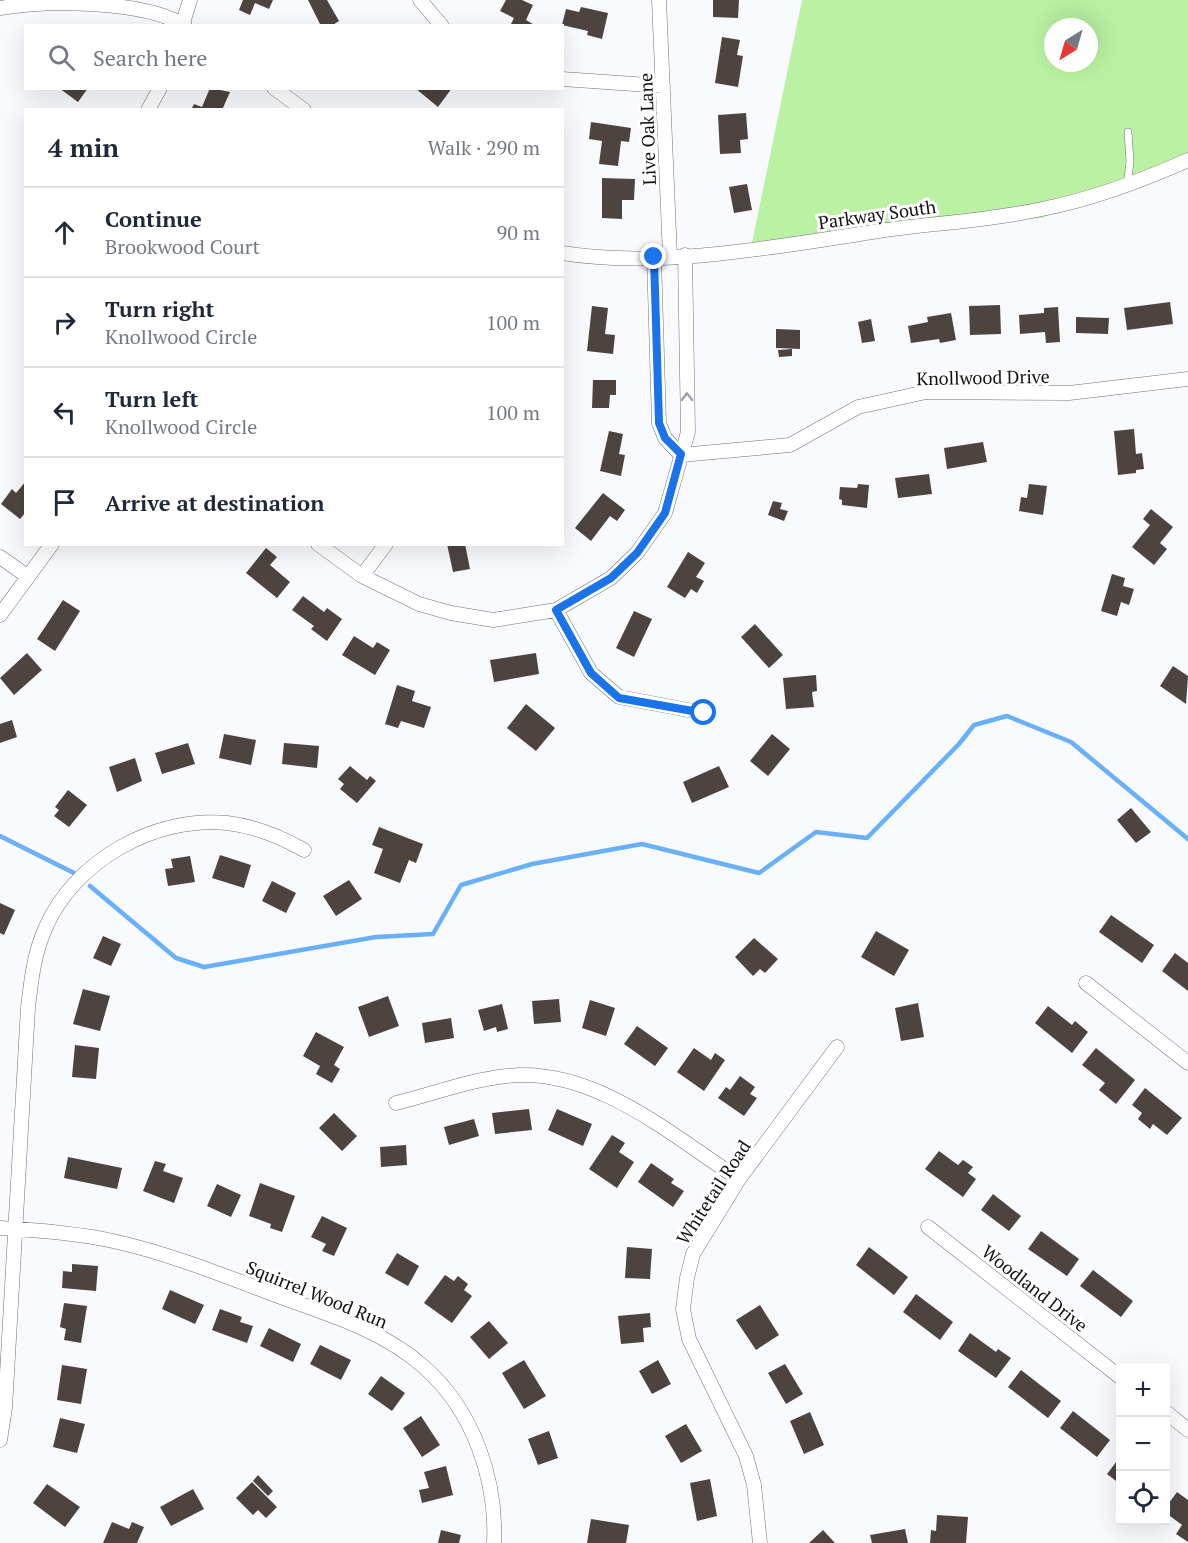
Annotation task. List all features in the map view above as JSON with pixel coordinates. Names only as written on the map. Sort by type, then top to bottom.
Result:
[{"type":"street","points":[[183,24],[190,0]]},
{"type":"street","points":[[420,0],[440,24]]},
{"type":"street","name":"Live Oak Lane","points":[[659,0],[670,256]]},
{"type":"street","points":[[0,8],[52,2],[95,4],[148,12],[180,24]]},
{"type":"street","points":[[564,79],[663,86]]},
{"type":"street","points":[[149,108],[159,90]]},
{"type":"street","points":[[277,90],[300,108]]},
{"type":"street","name":"Parkway South","points":[[564,253],[594,258],[685,255],[780,246],[1041,210],[1127,186],[1188,160]]},
{"type":"street","points":[[321,546],[362,576],[419,604],[451,613],[493,620],[556,610],[611,578],[637,553],[665,513],[688,432],[685,255]]},
{"type":"street","points":[[654,257],[659,423],[665,438],[681,454]]},
{"type":"street","name":"Knollwood Drive","points":[[681,454],[790,444],[858,407],[926,392],[1069,393],[1188,379]]},
{"type":"street","points":[[0,615],[50,546]]},
{"type":"street","points":[[362,576],[384,546]]},
{"type":"street","points":[[0,557],[27,576]]},
{"type":"street","points":[[556,610],[591,673],[619,698],[704,713]]},
{"type":"street","points":[[0,1440],[5,1408],[7,1228],[33,964],[45,928],[58,903],[86,872],[105,856],[154,832],[200,823],[228,823],[286,840],[304,850]]},
{"type":"street","points":[[1086,983],[1188,1063]]},
{"type":"street","name":"Whitetail Road","points":[[760,1543],[754,1485],[746,1456],[689,1339],[683,1309],[693,1254],[739,1179],[837,1047]]},
{"type":"street","points":[[396,1103],[475,1081],[508,1075],[571,1080],[618,1100],[739,1179]]},
{"type":"street","name":"Woodland Drive","points":[[928,1227],[1116,1374]]},
{"type":"street","name":"Squirrel Wood Run","points":[[7,1228],[58,1232],[114,1241],[164,1256],[317,1310],[398,1346],[443,1386],[467,1423],[490,1478],[495,1520],[494,1543]]},
{"type":"street","points":[[1170,1415],[1188,1430]]},
{"type":"lane","points":[[1127,186],[1130,162],[1128,132]]},
{"type":"green space","points":[[802,0],[1188,0],[1188,160],[1167,171],[1041,218],[927,223],[752,243]]},
{"type":"building","points":[[243,0],[273,0],[269,9],[255,3],[250,15],[239,10]]},
{"type":"building","points":[[308,0],[327,0],[339,21],[334,24],[320,24]]},
{"type":"building","points":[[506,0],[522,0],[533,5],[526,20],[533,24],[511,24],[514,18],[500,11]]},
{"type":"building","points":[[713,0],[739,0],[738,18],[713,17]]},
{"type":"building","points":[[581,7],[608,13],[602,39],[587,35],[588,31],[562,24],[566,9],[579,12]]},
{"type":"building","points":[[722,37],[740,40],[737,55],[743,56],[738,87],[715,83]]},
{"type":"building","points":[[62,90],[87,90],[78,102]]},
{"type":"building","points":[[209,90],[230,92],[223,108],[192,108],[194,104],[202,107]]},
{"type":"building","points":[[417,90],[451,90],[438,107]]},
{"type":"building","points":[[746,113],[748,139],[740,140],[741,153],[720,154],[718,115]]},
{"type":"building","points":[[591,122],[631,128],[629,142],[621,141],[618,166],[599,164],[602,141],[589,139]]},
{"type":"building","points":[[602,178],[635,179],[634,200],[622,200],[622,219],[602,218]]},
{"type":"building","points":[[747,184],[752,210],[734,213],[729,187]]},
{"type":"building","points":[[1170,302],[1173,324],[1127,330],[1124,308]]},
{"type":"building","points":[[1000,305],[1001,334],[970,335],[969,306]]},
{"type":"building","points":[[592,306],[608,308],[605,334],[615,335],[613,354],[587,351]]},
{"type":"building","points":[[1058,307],[1060,342],[1046,343],[1045,332],[1020,334],[1019,315],[1044,313],[1044,308]]},
{"type":"building","points":[[951,313],[956,340],[940,343],[939,339],[911,343],[908,326],[928,322],[927,317]]},
{"type":"building","points":[[1076,317],[1109,318],[1108,334],[1076,333]]},
{"type":"building","points":[[871,319],[875,341],[862,343],[858,322]]},
{"type":"building","points":[[776,329],[800,330],[800,349],[776,348]]},
{"type":"building","points":[[792,349],[792,356],[779,357],[778,350]]},
{"type":"building","points":[[593,380],[616,380],[616,395],[610,395],[609,408],[592,408]]},
{"type":"building","points":[[1134,429],[1136,454],[1142,453],[1144,469],[1136,470],[1136,473],[1118,475],[1114,431]]},
{"type":"building","points":[[609,431],[623,434],[619,454],[625,455],[621,476],[600,471]]},
{"type":"building","points":[[983,442],[987,462],[947,469],[944,448]]},
{"type":"building","points":[[929,474],[932,494],[898,498],[895,478]]},
{"type":"building","points":[[24,483],[24,514],[20,519],[1,504],[12,489],[16,493]]},
{"type":"building","points":[[858,484],[869,485],[867,508],[842,505],[842,500],[839,499],[840,487],[857,488]]},
{"type":"building","points":[[1029,484],[1047,486],[1043,515],[1019,511],[1021,497],[1027,498]]},
{"type":"building","points":[[603,493],[625,510],[617,521],[610,516],[591,541],[575,528]]},
{"type":"building","points":[[773,501],[782,503],[780,509],[788,511],[784,521],[768,515]]},
{"type":"building","points":[[1151,509],[1173,527],[1160,543],[1167,549],[1154,565],[1132,547],[1150,525],[1143,519]]},
{"type":"building","points":[[447,546],[465,546],[470,569],[453,572]]},
{"type":"building","points":[[266,548],[277,557],[270,565],[290,582],[277,598],[246,573]]},
{"type":"building","points":[[688,552],[705,563],[696,577],[704,581],[697,593],[691,589],[685,598],[667,587]]},
{"type":"building","points":[[1112,574],[1125,578],[1123,586],[1134,589],[1129,605],[1121,602],[1117,616],[1101,611]]},
{"type":"building","points":[[303,596],[324,612],[327,608],[342,619],[327,641],[311,629],[314,626],[292,610]]},
{"type":"building","points":[[63,600],[80,611],[55,651],[37,639]]},
{"type":"building","points":[[634,611],[652,619],[634,657],[616,648]]},
{"type":"building","points":[[755,624],[783,655],[769,668],[741,637]]},
{"type":"building","points":[[354,636],[373,648],[377,642],[390,650],[375,675],[342,655]]},
{"type":"building","points":[[27,653],[42,670],[14,695],[0,678]]},
{"type":"building","points":[[536,653],[539,674],[494,682],[490,660]]},
{"type":"building","points":[[1173,666],[1188,676],[1186,704],[1160,686]]},
{"type":"building","points":[[816,675],[817,691],[812,692],[814,707],[786,709],[783,678]]},
{"type":"building","points":[[397,685],[415,691],[412,701],[431,707],[424,728],[401,721],[398,728],[385,724]]},
{"type":"building","points":[[526,704],[555,728],[536,751],[507,728]]},
{"type":"building","points":[[12,720],[17,737],[0,743],[0,724]]},
{"type":"building","points":[[224,734],[256,740],[251,765],[219,758]]},
{"type":"building","points":[[772,734],[790,749],[768,776],[750,761]]},
{"type":"building","points":[[188,743],[195,764],[162,774],[155,753]]},
{"type":"building","points":[[284,743],[319,746],[317,768],[282,764]]},
{"type":"building","points":[[135,758],[142,781],[117,792],[109,767]]},
{"type":"building","points":[[350,766],[367,780],[370,776],[376,781],[357,803],[340,789],[344,784],[338,779]]},
{"type":"building","points":[[719,766],[729,787],[692,803],[683,782]]},
{"type":"building","points":[[68,790],[87,805],[69,827],[54,816],[59,810],[55,807]]},
{"type":"building","points":[[1131,808],[1151,832],[1136,843],[1117,820]]},
{"type":"building","points":[[379,827],[423,844],[416,863],[409,860],[400,883],[374,873],[383,849],[372,845]]},
{"type":"building","points":[[220,855],[251,865],[244,888],[212,878]]},
{"type":"building","points":[[190,856],[195,882],[168,886],[165,869],[173,868],[171,859]]},
{"type":"building","points":[[349,880],[362,899],[336,916],[323,896]]},
{"type":"building","points":[[272,881],[296,893],[286,913],[262,901]]},
{"type":"building","points":[[0,903],[15,910],[4,935],[0,933]]},
{"type":"building","points":[[1111,915],[1154,945],[1142,963],[1099,932]]},
{"type":"building","points":[[876,931],[909,950],[894,976],[861,957]]},
{"type":"building","points":[[103,936],[121,944],[111,966],[93,958]]},
{"type":"building","points":[[754,938],[778,959],[765,973],[760,969],[753,976],[735,957]]},
{"type":"building","points":[[1175,953],[1188,963],[1188,991],[1162,971]]},
{"type":"building","points":[[83,989],[110,996],[100,1031],[73,1024]]},
{"type":"building","points":[[388,996],[399,1026],[369,1037],[358,1007]]},
{"type":"building","points":[[559,999],[561,1022],[534,1024],[532,1001]]},
{"type":"building","points":[[590,1000],[615,1008],[606,1036],[582,1028]]},
{"type":"building","points":[[918,1003],[924,1037],[901,1041],[895,1008]]},
{"type":"building","points":[[502,1004],[508,1029],[497,1032],[496,1027],[484,1031],[478,1010]]},
{"type":"building","points":[[1048,1006],[1072,1025],[1075,1021],[1088,1032],[1072,1053],[1035,1023]]},
{"type":"building","points":[[451,1018],[454,1038],[425,1043],[422,1023]]},
{"type":"building","points":[[637,1026],[668,1048],[655,1066],[624,1044]]},
{"type":"building","points":[[316,1032],[344,1047],[334,1065],[340,1069],[332,1083],[316,1074],[320,1066],[303,1056]]},
{"type":"building","points":[[75,1045],[99,1048],[96,1079],[72,1077]]},
{"type":"building","points":[[694,1048],[711,1060],[715,1053],[725,1060],[704,1091],[677,1072]]},
{"type":"building","points":[[1096,1048],[1135,1080],[1116,1104],[1099,1090],[1105,1083],[1082,1065]]},
{"type":"building","points":[[740,1076],[755,1087],[750,1094],[757,1098],[744,1116],[718,1098],[726,1087],[730,1090]]},
{"type":"building","points":[[1145,1088],[1182,1118],[1167,1135],[1153,1124],[1150,1129],[1138,1119],[1142,1113],[1132,1105]]},
{"type":"building","points":[[529,1109],[532,1130],[495,1134],[492,1113]]},
{"type":"building","points":[[557,1109],[592,1124],[583,1146],[548,1130]]},
{"type":"building","points":[[334,1113],[357,1136],[342,1151],[319,1128]]},
{"type":"building","points":[[474,1119],[479,1136],[449,1145],[444,1127]]},
{"type":"building","points":[[612,1135],[625,1143],[619,1152],[634,1162],[617,1188],[589,1169]]},
{"type":"building","points":[[406,1145],[407,1165],[381,1167],[380,1147]]},
{"type":"building","points":[[939,1151],[958,1165],[963,1160],[973,1167],[968,1173],[976,1179],[963,1197],[925,1169]]},
{"type":"building","points":[[68,1157],[122,1168],[117,1189],[64,1178]]},
{"type":"building","points":[[155,1161],[166,1164],[163,1171],[183,1178],[174,1203],[143,1191]]},
{"type":"building","points":[[651,1163],[674,1179],[671,1183],[684,1191],[673,1207],[638,1182]]},
{"type":"building","points":[[260,1183],[295,1196],[282,1232],[270,1228],[271,1224],[249,1216]]},
{"type":"building","points":[[217,1184],[241,1195],[231,1217],[207,1206]]},
{"type":"building","points":[[993,1194],[1021,1216],[1009,1231],[981,1210]]},
{"type":"building","points":[[322,1216],[347,1228],[334,1256],[322,1251],[326,1244],[311,1237]]},
{"type":"building","points":[[1041,1231],[1079,1259],[1067,1276],[1028,1249]]},
{"type":"building","points":[[627,1247],[652,1249],[650,1279],[625,1278]]},
{"type":"building","points":[[869,1247],[908,1277],[894,1295],[856,1265]]},
{"type":"building","points":[[397,1253],[419,1266],[408,1286],[385,1273]]},
{"type":"building","points":[[72,1264],[98,1266],[96,1291],[62,1288],[63,1271],[72,1272]]},
{"type":"building","points":[[1093,1270],[1133,1301],[1121,1317],[1080,1286]]},
{"type":"building","points":[[445,1275],[454,1281],[458,1276],[468,1284],[464,1290],[472,1296],[452,1323],[424,1303]]},
{"type":"building","points":[[170,1290],[204,1305],[195,1324],[162,1309]]},
{"type":"building","points":[[916,1294],[953,1322],[940,1340],[903,1312]]},
{"type":"building","points":[[64,1303],[87,1306],[81,1343],[64,1340],[66,1329],[60,1327]]},
{"type":"building","points":[[760,1305],[779,1335],[756,1350],[736,1320]]},
{"type":"building","points":[[220,1309],[242,1317],[240,1322],[253,1326],[247,1343],[212,1330]]},
{"type":"building","points":[[650,1313],[651,1327],[643,1328],[644,1342],[621,1344],[618,1316]]},
{"type":"building","points":[[489,1321],[508,1343],[489,1359],[470,1337]]},
{"type":"building","points":[[269,1328],[301,1344],[293,1362],[260,1346]]},
{"type":"building","points":[[970,1333],[996,1352],[998,1349],[1011,1358],[996,1378],[958,1351]]},
{"type":"building","points":[[320,1345],[351,1360],[341,1380],[310,1364]]},
{"type":"building","points":[[524,1360],[546,1396],[524,1409],[502,1373]]},
{"type":"building","points":[[658,1360],[671,1384],[652,1394],[639,1371]]},
{"type":"building","points":[[785,1364],[803,1394],[786,1404],[768,1373]]},
{"type":"building","points":[[62,1365],[87,1369],[81,1404],[57,1400]]},
{"type":"building","points":[[1021,1370],[1061,1401],[1048,1418],[1008,1387]]},
{"type":"building","points":[[381,1376],[405,1393],[392,1411],[368,1394]]},
{"type":"building","points":[[1073,1411],[1110,1440],[1097,1457],[1060,1428]]},
{"type":"building","points":[[810,1412],[824,1445],[804,1454],[790,1421]]},
{"type":"building","points":[[421,1416],[440,1445],[422,1457],[403,1428]]},
{"type":"building","points":[[60,1418],[85,1424],[77,1453],[53,1447]]},
{"type":"building","points":[[686,1424],[702,1451],[681,1463],[665,1436]]},
{"type":"building","points":[[549,1431],[558,1458],[538,1465],[528,1439]]},
{"type":"building","points":[[1116,1462],[1116,1481],[1107,1474]]},
{"type":"building","points":[[446,1466],[453,1495],[422,1503],[419,1490],[429,1488],[424,1472]]},
{"type":"building","points":[[258,1475],[273,1491],[268,1496],[253,1481]]},
{"type":"building","points":[[710,1479],[717,1516],[697,1521],[690,1483]]},
{"type":"building","points":[[252,1482],[277,1507],[266,1518],[258,1510],[253,1515],[236,1498]]},
{"type":"building","points":[[47,1484],[80,1507],[65,1527],[33,1503]]},
{"type":"building","points":[[193,1489],[204,1509],[171,1526],[160,1507]]},
{"type":"building","points":[[1177,1492],[1188,1500],[1188,1542],[1176,1534],[1182,1525],[1170,1516],[1170,1502]]},
{"type":"building","points":[[937,1515],[968,1517],[966,1543],[930,1543],[931,1530],[936,1531]]},
{"type":"building","points":[[591,1519],[629,1525],[626,1543],[587,1543]]},
{"type":"building","points":[[112,1522],[129,1529],[132,1522],[144,1527],[137,1543],[103,1543]]},
{"type":"building","points":[[905,1529],[908,1543],[872,1543],[870,1535]]},
{"type":"building","points":[[441,1530],[461,1535],[459,1543],[438,1543]]},
{"type":"building","points":[[823,1530],[835,1543],[809,1543]]},
{"type":"waterway","points":[[90,886],[176,958],[204,967],[376,937],[433,934],[461,885],[532,864],[642,844],[759,873],[816,832],[867,838],[959,744],[974,725],[1007,716],[1071,742],[1188,839]]},
{"type":"waterway","points":[[0,836],[74,873]]},
{"type":"route","points":[[654,257],[659,423],[665,438],[681,454],[665,513],[637,553],[611,578],[556,610],[591,673],[619,698],[704,713]]}]
